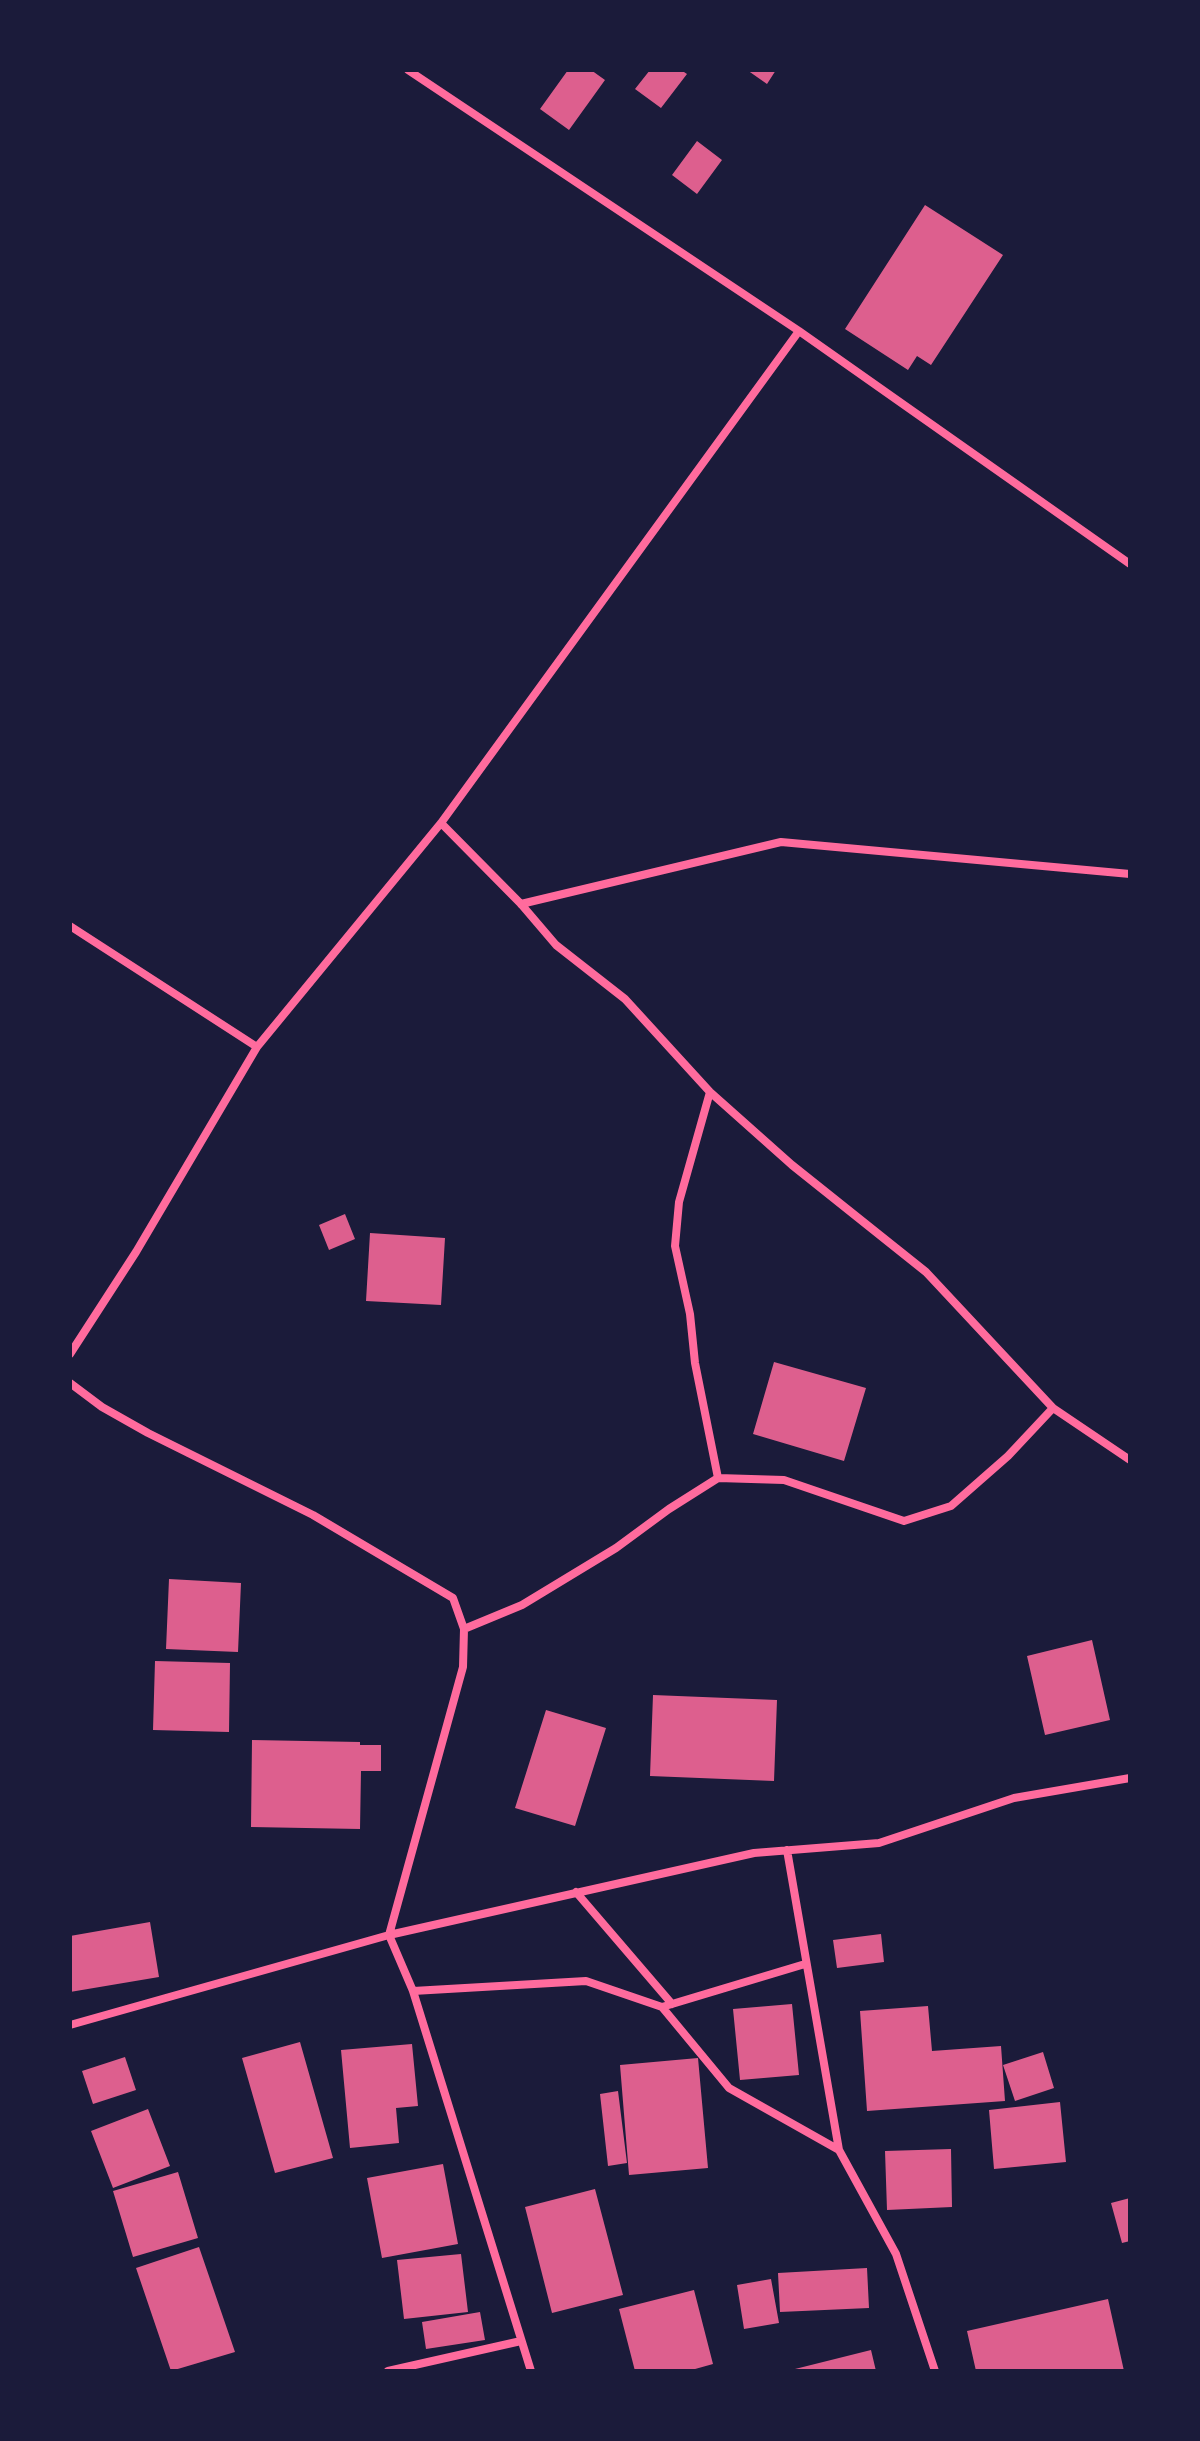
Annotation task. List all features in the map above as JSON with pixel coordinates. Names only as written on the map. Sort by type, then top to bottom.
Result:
[{"type":"street","points":[[408,70],[799,331],[1130,564]]},
{"type":"street","points":[[70,1354],[136,1252],[257,1047],[441,823],[799,331]]},
{"type":"street","points":[[441,823],[521,904],[556,945],[625,999],[710,1092],[792,1165],[926,1272],[1053,1408],[1130,1460]]},
{"type":"street","points":[[521,904],[781,842],[1130,874]]},
{"type":"street","points":[[70,926],[257,1047]]},
{"type":"street","points":[[710,1092],[679,1202],[675,1246],[718,1478]]},
{"type":"street","points":[[70,1383],[102,1407],[148,1433],[313,1515],[453,1598],[464,1629],[463,1667],[389,1935],[413,1991],[531,2371]]},
{"type":"street","points":[[464,1629],[522,1605],[616,1548],[718,1478],[784,1480],[904,1521],[951,1506],[1008,1456],[1053,1408]]},
{"type":"street","points":[[70,2025],[389,1935],[754,1853],[879,1843],[1014,1798],[1130,1778]]},
{"type":"street","points":[[787,1850],[839,2150],[896,2254],[935,2371]]},
{"type":"street","points":[[576,1892],[672,2004]]},
{"type":"street","points":[[662,2007],[805,1964]]},
{"type":"street","points":[[413,1991],[586,1981],[662,2007],[729,2088],[839,2150]]},
{"type":"street","points":[[388,2371],[521,2341]]},
{"type":"building","points":[[568,70],[591,70],[605,80],[569,130],[540,109]]},
{"type":"building","points":[[650,70],[681,70],[687,74],[661,108],[635,89]]},
{"type":"building","points":[[747,70],[776,70],[767,84]]},
{"type":"building","points":[[697,141],[722,160],[697,194],[672,175]]},
{"type":"building","points":[[925,205],[1003,255],[931,365],[917,356],[908,370],[845,329]]},
{"type":"building","points":[[345,1214],[355,1239],[329,1250],[319,1225]]},
{"type":"building","points":[[370,1233],[445,1238],[441,1305],[366,1301]]},
{"type":"building","points":[[774,1362],[866,1388],[844,1461],[753,1434]]},
{"type":"building","points":[[169,1579],[241,1583],[238,1652],[166,1649]]},
{"type":"building","points":[[1092,1640],[1110,1720],[1045,1735],[1027,1656]]},
{"type":"building","points":[[155,1661],[230,1663],[229,1732],[153,1730]]},
{"type":"building","points":[[653,1695],[777,1700],[774,1781],[650,1776]]},
{"type":"building","points":[[546,1710],[606,1728],[575,1826],[515,1808]]},
{"type":"building","points":[[252,1740],[381,1745],[381,1771],[361,1771],[360,1829],[251,1827]]},
{"type":"building","points":[[150,1922],[159,1977],[70,1992],[70,1936]]},
{"type":"building","points":[[881,1934],[884,1962],[837,1968],[833,1940]]},
{"type":"building","points":[[792,2004],[799,2075],[740,2080],[733,2009]]},
{"type":"building","points":[[928,2006],[932,2051],[1001,2046],[1005,2101],[867,2111],[860,2011]]},
{"type":"building","points":[[300,2042],[333,2158],[275,2173],[242,2058]]},
{"type":"building","points":[[412,2044],[418,2106],[396,2108],[399,2143],[350,2148],[341,2050]]},
{"type":"building","points":[[1043,2052],[1054,2088],[1015,2101],[1003,2065]]},
{"type":"building","points":[[125,2057],[136,2090],[93,2104],[82,2071]]},
{"type":"building","points":[[698,2058],[708,2168],[629,2175],[620,2065]]},
{"type":"building","points":[[618,2091],[627,2163],[608,2166],[600,2094]]},
{"type":"building","points":[[1060,2102],[1066,2162],[994,2169],[989,2110]]},
{"type":"building","points":[[148,2109],[170,2166],[113,2188],[91,2131]]},
{"type":"building","points":[[951,2149],[952,2207],[887,2210],[885,2151]]},
{"type":"building","points":[[443,2164],[458,2244],[382,2258],[367,2178]]},
{"type":"building","points":[[178,2172],[198,2238],[133,2257],[113,2191]]},
{"type":"building","points":[[595,2189],[623,2295],[552,2313],[525,2207]]},
{"type":"building","points":[[1130,2198],[1130,2241],[1122,2243],[1111,2203]]},
{"type":"building","points":[[199,2247],[235,2352],[171,2371],[136,2268]]},
{"type":"building","points":[[461,2254],[468,2312],[404,2319],[397,2260]]},
{"type":"building","points":[[867,2268],[869,2308],[780,2312],[778,2273]]},
{"type":"building","points":[[771,2279],[779,2323],[744,2329],[737,2285]]},
{"type":"building","points":[[694,2290],[713,2364],[688,2371],[635,2371],[619,2309]]},
{"type":"building","points":[[1108,2299],[1124,2371],[976,2371],[967,2331]]},
{"type":"building","points":[[480,2312],[485,2340],[426,2349],[422,2322]]},
{"type":"building","points":[[871,2350],[876,2371],[791,2371],[791,2370]]}]
